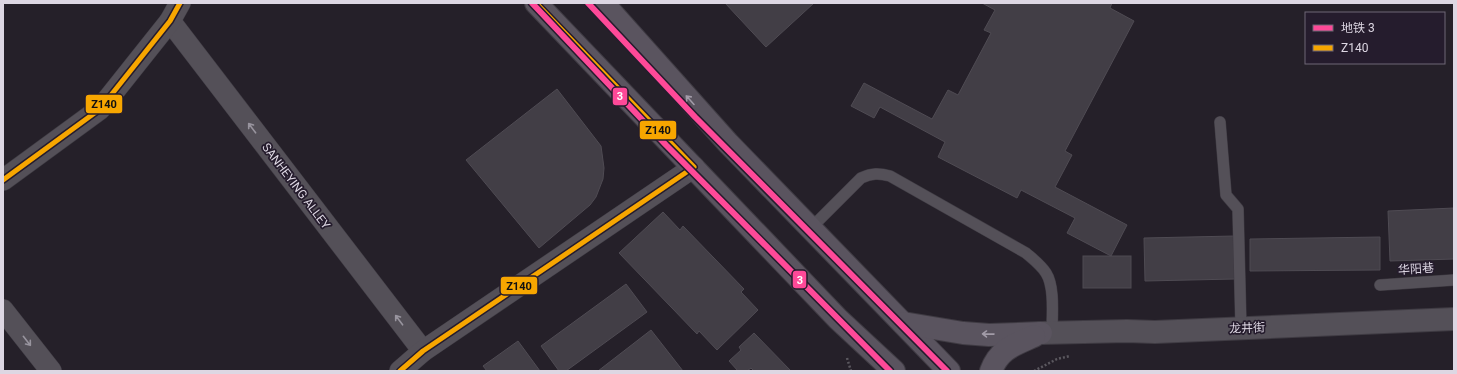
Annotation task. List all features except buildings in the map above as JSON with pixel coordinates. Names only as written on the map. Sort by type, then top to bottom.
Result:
[{"type":"main road","points":[[536,3],[838,319],[894,371]]},
{"type":"main road","points":[[603,3],[728,143],[949,371]]},
{"type":"main road","points":[[903,323],[963,333],[989,335],[1046,333]]},
{"type":"main road","points":[[991,371],[998,357],[1011,346],[1046,333]]},
{"type":"street","points":[[3,180],[100,109],[170,21],[180,3]]},
{"type":"street","name":"SANHEYING ALLEY","points":[[170,21],[422,351]]},
{"type":"street","points":[[400,371],[422,351],[694,167]]},
{"type":"street","points":[[3,310],[51,371]]},
{"type":"street","name":"龙井街","points":[[1046,333],[1155,332],[1454,319]]},
{"type":"lane","points":[[1220,122],[1226,195],[1238,210],[1241,328]]},
{"type":"lane","points":[[811,228],[861,178],[870,174],[890,176],[1026,253],[1041,266],[1047,273],[1050,282],[1046,333]]},
{"type":"lane","name":"华阳巷","points":[[1380,285],[1454,280]]},
{"type":"path","points":[[1034,371],[1057,359],[1077,354]]},
{"type":"metro line","name":"3","points":[[532,3],[666,145],[890,371]]},
{"type":"metro line","name":"3","points":[[588,3],[695,117],[947,371]]},
{"type":"transit line","name":"Z140","points":[[3,180],[100,109],[170,21],[180,3]]},
{"type":"transit line","name":"Z140","points":[[400,371],[423,351],[694,167],[536,3]]}]
